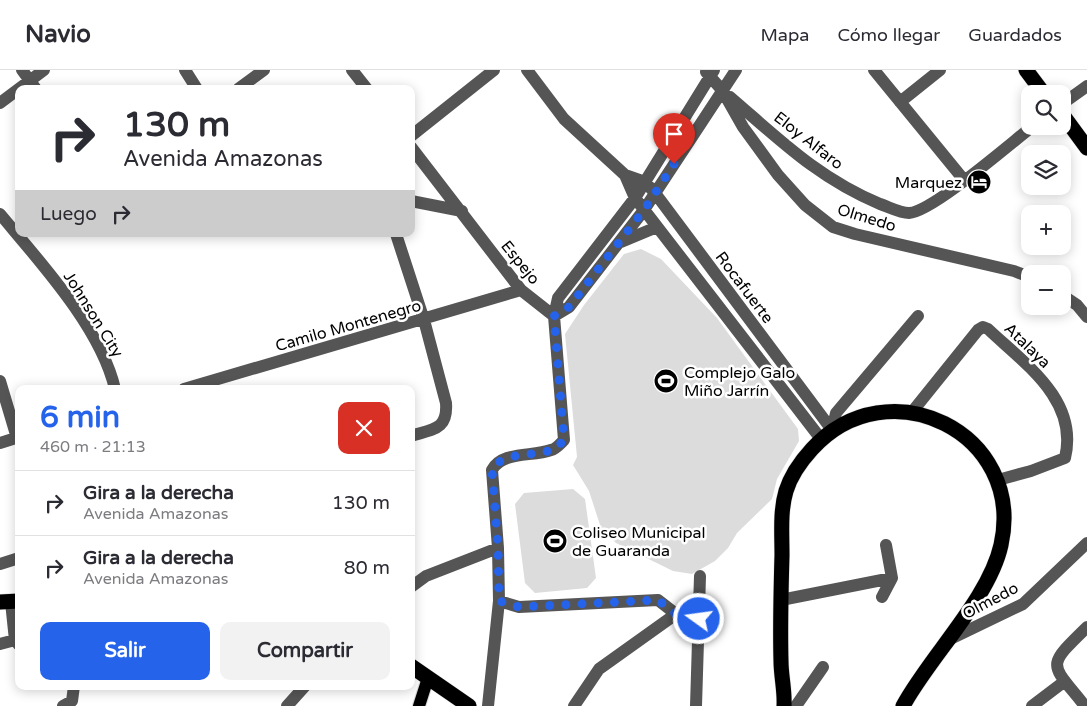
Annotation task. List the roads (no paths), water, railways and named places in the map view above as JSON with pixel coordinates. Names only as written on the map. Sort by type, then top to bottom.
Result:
[{"type":"highway","points":[[1026,70],[1037,85]]},
{"type":"highway","points":[[1038,70],[1049,85]]},
{"type":"highway","points":[[1071,126],[1087,148]]},
{"type":"highway","points":[[784,706],[781,662],[781,600],[782,518],[786,491],[801,462],[826,435],[860,416],[879,411],[912,412],[931,417],[954,428],[974,444],[986,459],[998,480],[1004,514],[1001,545],[989,577],[903,706]]},
{"type":"highway","points":[[415,669],[469,706]]},
{"type":"main road","points":[[420,701],[428,678]]},
{"type":"street","points":[[22,70],[33,85],[44,70]]},
{"type":"street","points":[[185,70],[194,85]]},
{"type":"street","points":[[243,85],[264,70]]},
{"type":"street","points":[[352,70],[364,85]]},
{"type":"street","points":[[415,133],[494,70]]},
{"type":"street","name":"Rocafuerte","points":[[527,70],[564,119],[625,175],[645,182],[655,193],[826,435]]},
{"type":"street","points":[[554,316],[569,307],[614,246],[644,210],[736,70]]},
{"type":"street","points":[[874,70],[964,180]]},
{"type":"street","points":[[900,102],[940,70]]},
{"type":"street","points":[[488,706],[499,601],[498,548],[492,470],[496,463],[507,458],[553,450],[564,440],[554,316],[558,298],[645,182],[710,72]]},
{"type":"street","name":"Olmedo","points":[[710,72],[743,127],[778,175],[805,205],[826,222],[855,234],[1021,275]]},
{"type":"street","points":[[1071,98],[1087,86]]},
{"type":"street","name":"Eloy Alfaro","points":[[722,90],[812,167],[854,193],[895,210],[908,213],[920,210],[964,180],[1022,135]]},
{"type":"street","points":[[0,103],[15,95]]},
{"type":"street","name":"Espejo","points":[[415,152],[521,290],[554,316]]},
{"type":"street","name":"Rocafuerte","points":[[625,175],[634,198],[826,435]]},
{"type":"street","points":[[415,202],[462,211]]},
{"type":"street","name":"Johnson City","points":[[0,214],[15,232]]},
{"type":"street","points":[[614,246],[657,227]]},
{"type":"street","name":"Johnson City","points":[[19,237],[66,294],[110,367],[114,385]]},
{"type":"street","points":[[397,237],[424,320],[446,403],[447,416],[439,427],[415,435]]},
{"type":"street","name":"Camilo Montenegro","points":[[198,385],[521,290]]},
{"type":"street","points":[[1071,301],[1087,317]]},
{"type":"street","points":[[826,435],[836,413],[918,316]]},
{"type":"street","name":"Atalaya","points":[[912,412],[978,330],[983,327],[988,329],[1037,375],[1063,410],[1068,428],[1069,443],[1065,458],[1032,471],[998,480]]},
{"type":"street","points":[[0,380],[15,428]]},
{"type":"street","points":[[0,443],[15,438]]},
{"type":"street","name":"Olmedo","points":[[948,640],[1023,604],[1087,543]]},
{"type":"street","points":[[882,597],[892,578],[886,545]]},
{"type":"street","points":[[415,583],[426,576],[498,548]]},
{"type":"street","points":[[0,564],[15,559]]},
{"type":"street","points":[[696,706],[700,576]]},
{"type":"street","points":[[781,600],[892,578]]},
{"type":"street","points":[[499,601],[519,607],[658,600],[676,614],[699,619]]},
{"type":"street","points":[[10,602],[15,631]]},
{"type":"street","points":[[574,706],[599,669],[676,614]]},
{"type":"street","points":[[1085,706],[1065,681],[1056,664],[1058,655],[1087,627]]},
{"type":"street","points":[[0,644],[15,642]]},
{"type":"street","points":[[796,706],[823,667]]},
{"type":"street","points":[[1032,706],[1065,681]]},
{"type":"street","points":[[63,706],[72,701],[73,690]]},
{"type":"street","points":[[287,706],[302,690]]},
{"type":"place","name":"Marquez","points":[[979,182]]},
{"type":"place","name":"Complejo Galo Miño Jarrín","points":[[666,381]]},
{"type":"place","name":"Coliseo Municipal de Guaranda","points":[[555,541]]}]
